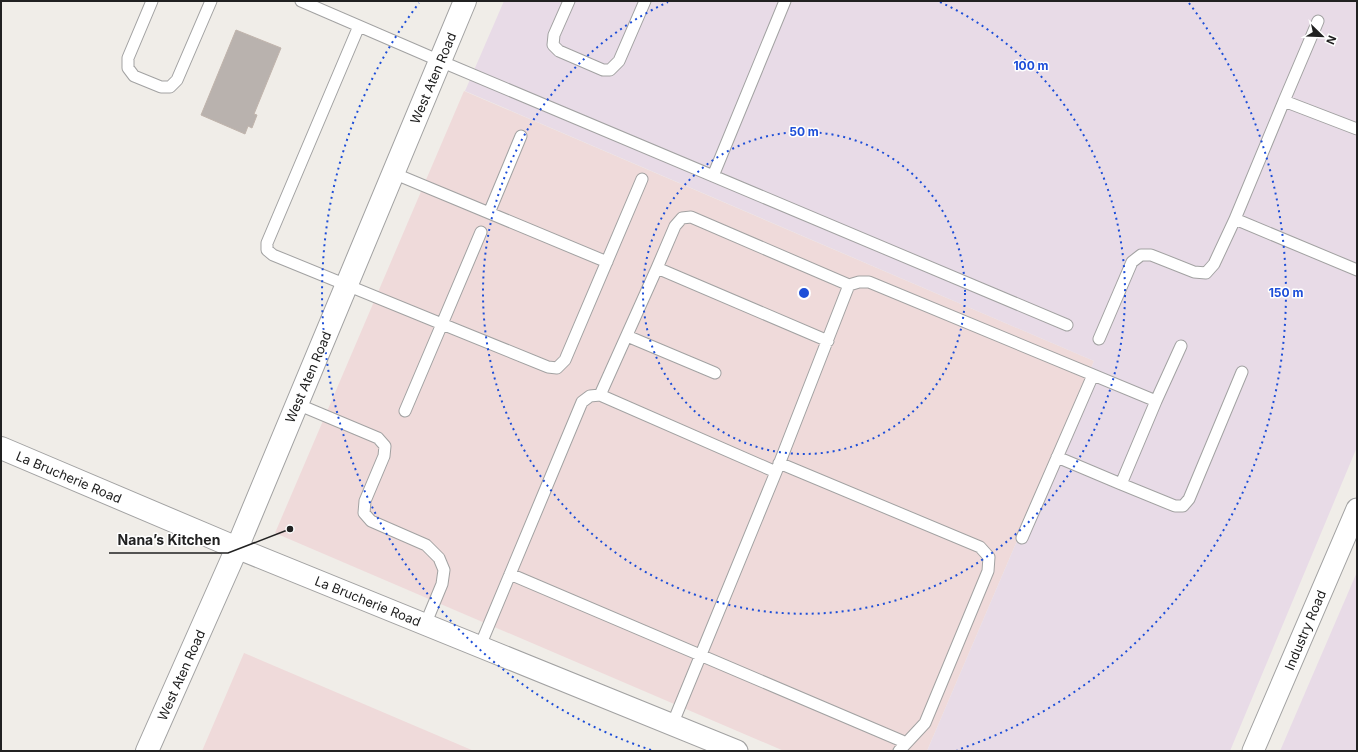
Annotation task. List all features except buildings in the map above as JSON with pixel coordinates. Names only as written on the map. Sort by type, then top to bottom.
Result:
[{"type":"street","name":"West Aten Road","points":[[147,751],[237,548],[465,1]]},
{"type":"street","name":"La Brucherie Road","points":[[1,448],[237,548],[736,751]]},
{"type":"street","name":"Industry Road","points":[[1253,751],[1357,510]]},
{"type":"lane","points":[[152,1],[128,58],[128,68],[134,76],[161,87],[170,87],[177,80],[211,1]]},
{"type":"lane","points":[[301,1],[1067,325]]},
{"type":"lane","points":[[569,1],[554,35],[553,45],[559,51],[603,70],[610,70],[619,61],[645,1]]},
{"type":"lane","points":[[713,176],[785,1]]},
{"type":"lane","points":[[1100,339],[1132,262],[1140,255],[1151,255],[1194,272],[1206,272],[1214,264],[1235,219],[1318,21]]},
{"type":"lane","points":[[359,26],[267,243],[267,250],[273,255],[548,367],[557,368],[566,360],[642,179]]},
{"type":"lane","points":[[1284,101],[1357,129]]},
{"type":"lane","points":[[489,213],[521,136]]},
{"type":"lane","points":[[393,173],[607,262]]},
{"type":"lane","points":[[600,395],[675,226],[682,218],[691,218],[849,285],[859,282],[869,282],[1156,401]]},
{"type":"lane","points":[[1235,219],[1357,270]]},
{"type":"lane","points":[[405,411],[481,232]]},
{"type":"lane","points":[[657,268],[828,341]]},
{"type":"lane","points":[[672,725],[778,468],[849,285]]},
{"type":"lane","points":[[627,336],[715,373]]},
{"type":"lane","points":[[1121,484],[1181,346]]},
{"type":"lane","points":[[1057,457],[1176,506],[1183,506],[1189,499],[1242,372]]},
{"type":"lane","points":[[1022,538],[1093,375]]},
{"type":"lane","points":[[480,646],[582,402],[590,396],[600,395],[778,468],[980,547],[989,557],[988,571],[925,723],[902,748]]},
{"type":"lane","points":[[297,404],[378,438],[385,446],[384,456],[364,501],[364,514],[371,521],[426,544],[439,558],[444,570],[442,584],[425,624]]},
{"type":"lane","points":[[510,574],[902,741],[902,748]]},
{"type":"shaded area","points":[[504,1],[1357,1],[1357,447],[1230,751],[927,751],[1094,361],[465,91]]},
{"type":"shaded area","points":[[464,91],[1094,361],[927,751],[784,751],[275,533]]},
{"type":"shaded area","points":[[1357,572],[1357,751],[1280,751]]},
{"type":"shaded area","points":[[244,653],[474,751],[202,751]]},
{"type":"place","name":"Nana’s Kitchen","points":[[290,529]]}]
